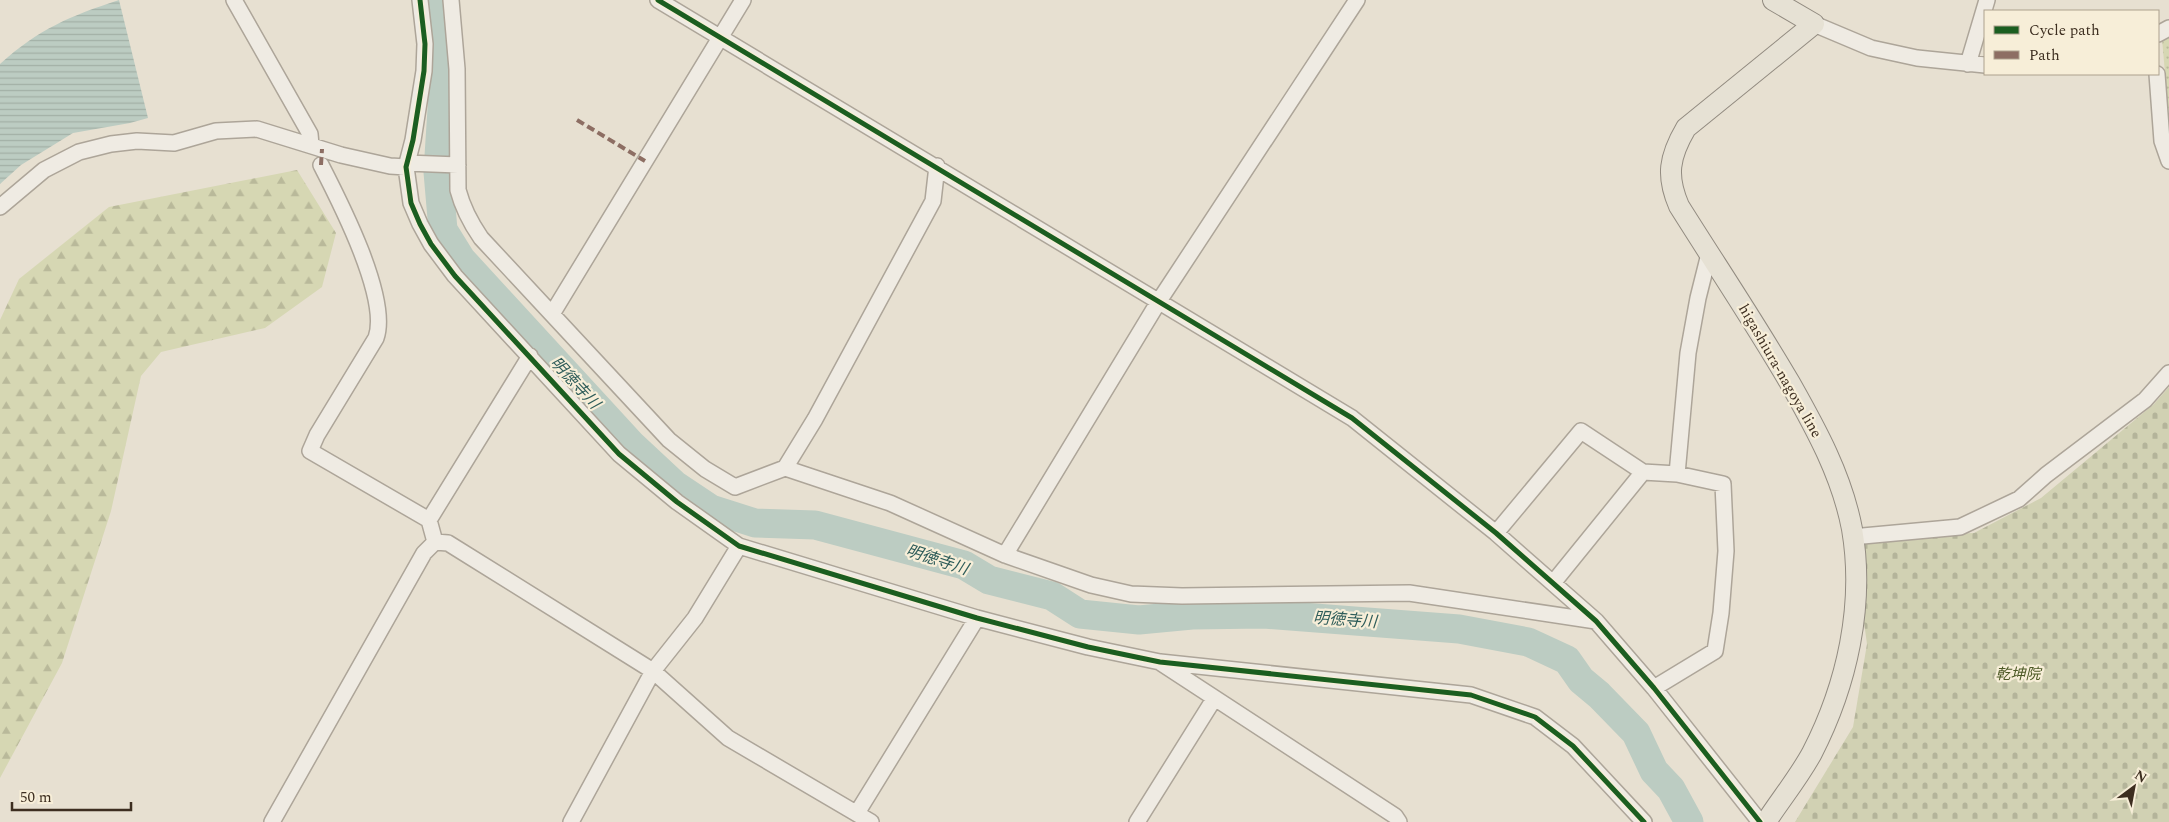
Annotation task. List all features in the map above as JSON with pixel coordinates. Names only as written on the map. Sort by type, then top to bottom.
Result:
[{"type":"main road","points":[[1773,0],[1814,24]]},
{"type":"main road","name":"higashiura-nagoya line","points":[[1766,822],[1812,754],[1840,684],[1851,646],[1855,610],[1856,570],[1852,537],[1840,485],[1818,434],[1772,352],[1679,206],[1673,193],[1670,176],[1674,152],[1686,128],[1814,24]]},
{"type":"street","points":[[234,0],[310,134],[311,145]]},
{"type":"street","points":[[420,0],[425,44],[424,71],[410,165],[412,203],[431,244],[455,276],[619,454],[677,502],[739,546],[977,618],[1088,647],[1160,662],[1471,695],[1535,718],[1573,746],[1644,822]]},
{"type":"street","points":[[451,0],[457,70],[454,165],[462,207],[468,220],[481,238],[669,440],[705,469],[735,487],[785,468],[815,419],[933,201],[937,166]]},
{"type":"street","points":[[658,0],[937,166],[1352,418],[1496,534],[1596,621],[1654,688],[1760,822]]},
{"type":"street","points":[[552,314],[743,0]]},
{"type":"street","points":[[1005,555],[1159,301],[1357,0]]},
{"type":"street","points":[[1968,64],[1984,10]]},
{"type":"street","points":[[1814,24],[1870,48],[1917,58],[1984,65]]},
{"type":"street","points":[[2157,75],[2162,141],[2169,162]]},
{"type":"street","points":[[0,207],[44,170],[79,152],[111,144],[136,141],[174,143],[216,131],[257,129],[341,155],[390,166],[454,165]]},
{"type":"street","points":[[321,165],[347,215],[363,256],[380,319],[376,338],[317,435],[310,451],[428,520],[435,542]]},
{"type":"street","points":[[1677,474],[1688,353],[1698,298],[1709,254]]},
{"type":"street","points":[[1698,298],[1713,282],[1730,286]]},
{"type":"street","points":[[428,520],[530,356]]},
{"type":"street","points":[[1852,537],[1960,526],[2019,499],[2046,475],[2145,400],[2169,373]]},
{"type":"street","points":[[1496,534],[1581,431],[1643,472],[1677,474],[1723,484],[1726,551],[1721,613],[1715,652],[1654,688]]},
{"type":"street","points":[[785,468],[890,503],[1005,555],[1091,585],[1131,594],[1182,596],[1409,593],[1596,621]]},
{"type":"street","points":[[1553,583],[1643,472]]},
{"type":"street","points":[[272,822],[424,553],[435,542],[448,543],[653,671],[728,738],[871,822]]},
{"type":"street","points":[[571,822],[653,671],[695,618],[739,546]]},
{"type":"street","points":[[857,813],[977,618]]},
{"type":"street","points":[[1160,662],[1395,816],[1399,822]]},
{"type":"street","points":[[1137,822],[1214,699]]},
{"type":"green space","points":[[2169,35],[2169,118],[2162,39]]},
{"type":"green space","points":[[297,170],[336,233],[322,287],[265,328],[161,352],[141,376],[111,511],[62,663],[0,778],[0,320],[19,279],[109,207]]},
{"type":"green space","name":"乾坤院","points":[[2169,387],[2169,822],[1795,822],[1853,727],[1867,644],[1852,537],[1974,533],[2041,498],[2154,404]]},
{"type":"shaded area","points":[[119,0],[148,118],[73,133],[21,165],[0,184],[0,64],[28,41],[56,25]]},
{"type":"waterway","name":"明徳寺川","points":[[441,0],[445,62],[438,172],[443,230],[461,259],[631,444],[675,485],[711,509],[755,523],[815,525],[964,565],[989,580],[1052,596],[1080,614],[1139,620],[1192,615],[1264,614],[1459,629],[1528,642],[1567,660],[1581,680],[1599,695],[1636,733],[1654,771],[1671,789],[1689,822]]},
{"type":"marked path","points":[[577,120],[645,161]]},
{"type":"marked path","points":[[321,165],[322,149]]},
{"type":"cycle path","points":[[420,0],[425,44],[424,71],[413,140],[406,167],[411,203],[431,244],[455,276],[619,454],[677,502],[739,546],[977,618],[1088,647],[1160,662],[1471,695],[1535,717],[1573,746],[1644,822]]},
{"type":"cycle path","points":[[658,0],[1352,418],[1496,533],[1596,621],[1654,688],[1760,822]]}]
